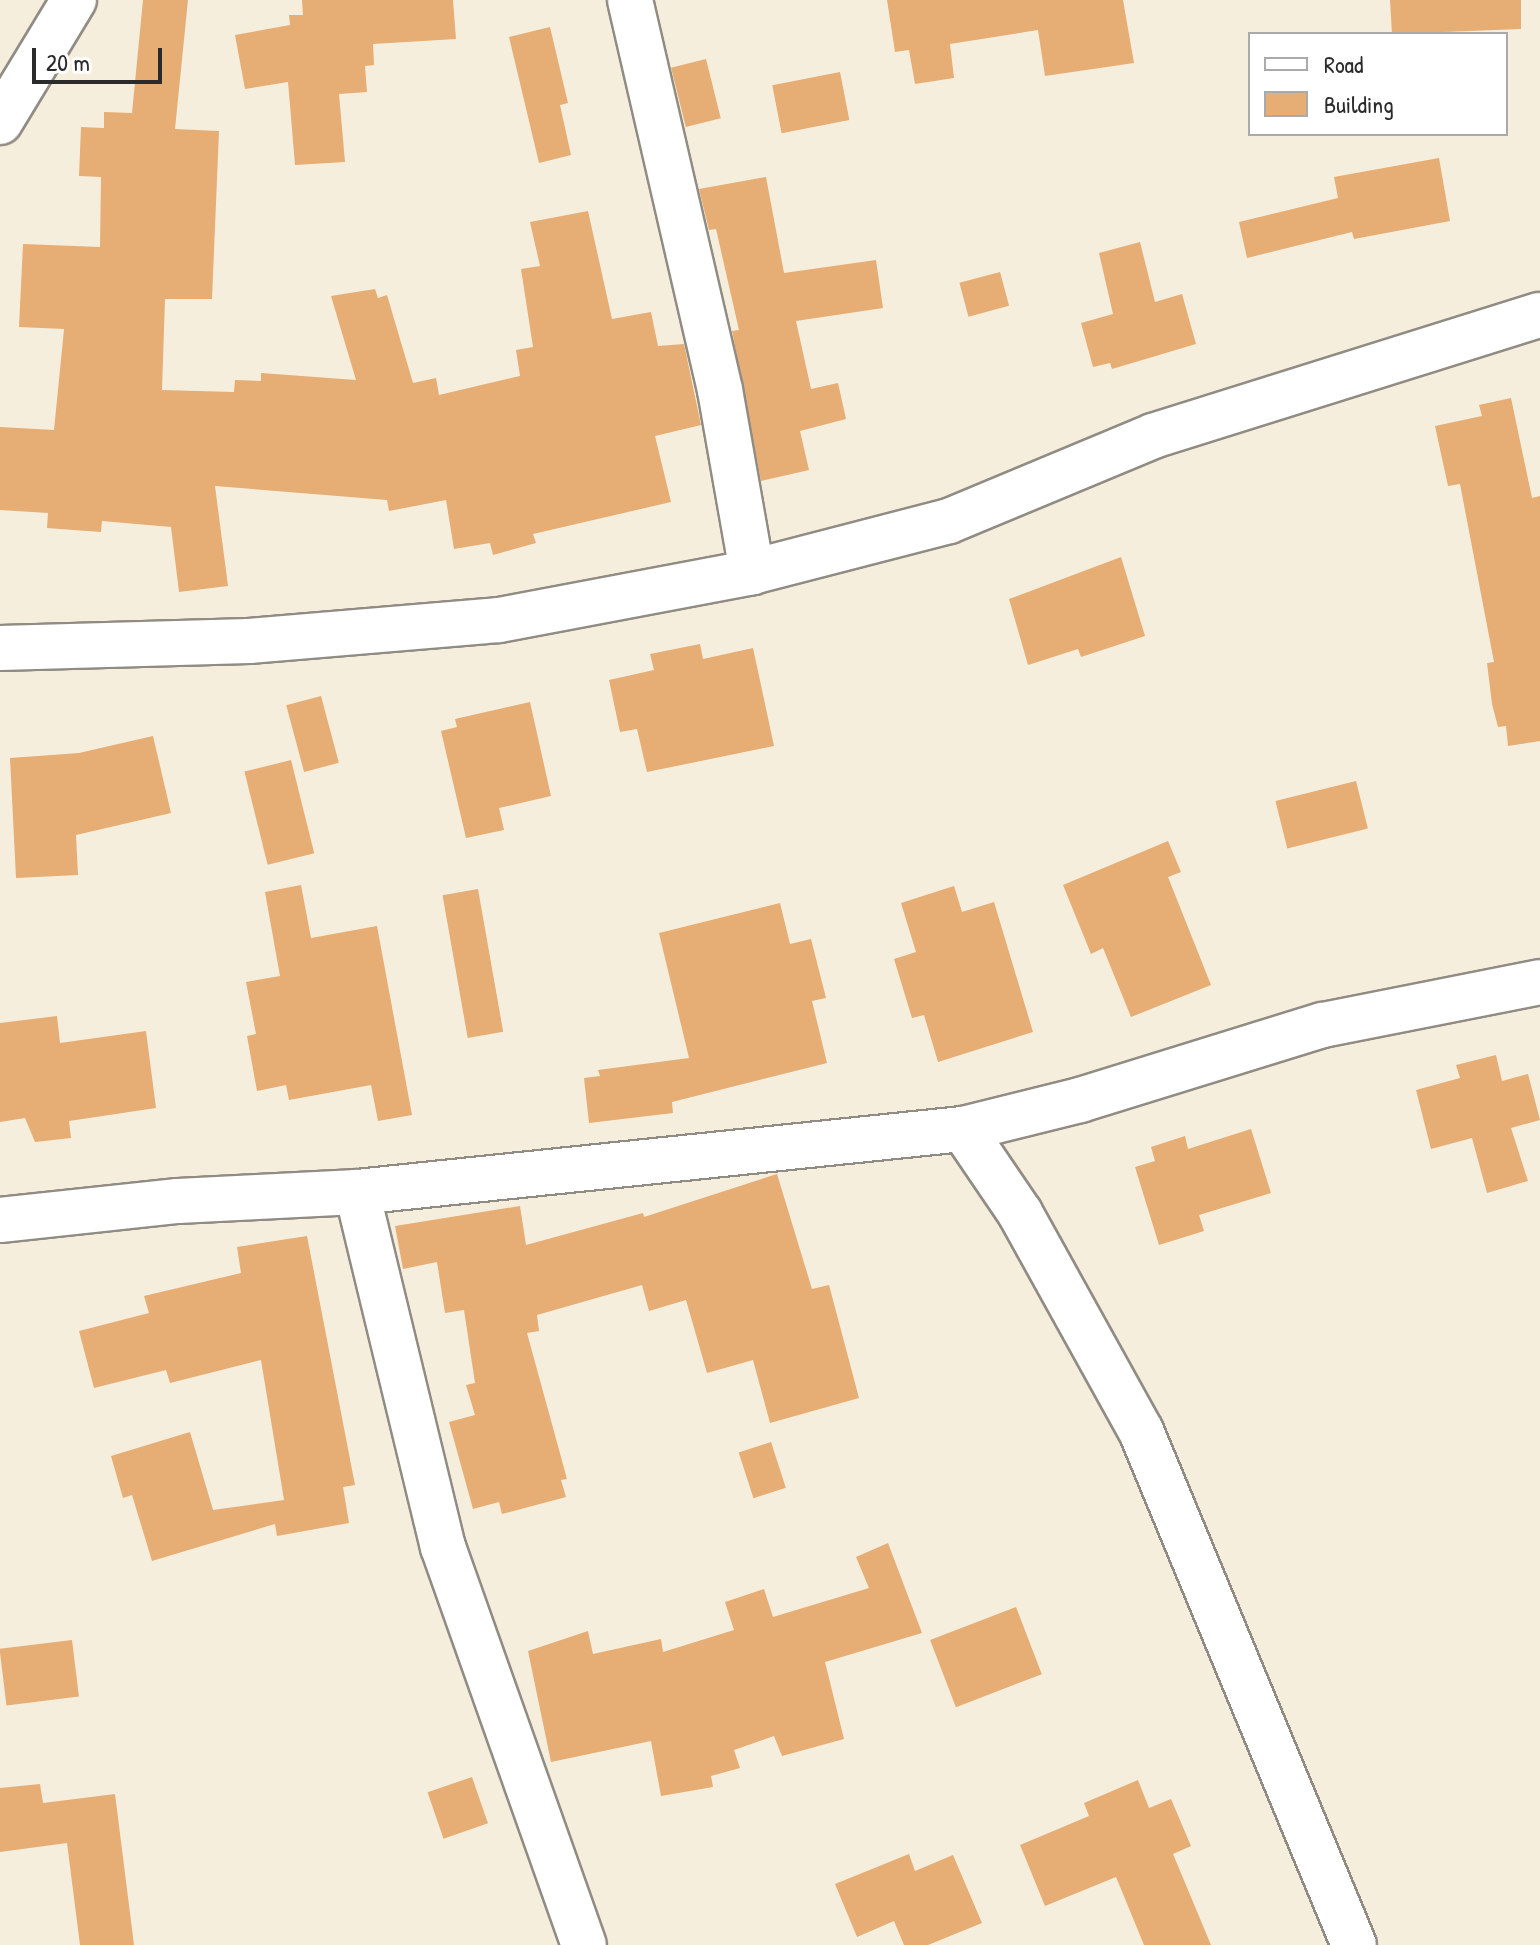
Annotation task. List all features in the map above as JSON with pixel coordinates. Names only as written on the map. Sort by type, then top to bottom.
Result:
[{"type":"street","points":[[0,122],[74,0]]},
{"type":"street","points":[[630,0],[720,390],[752,572]]},
{"type":"street","points":[[0,648],[249,641],[484,622],[752,572],[949,521],[1153,436],[1540,315]]},
{"type":"street","points":[[0,1220],[178,1201],[357,1192],[963,1129],[1080,1100],[1323,1025],[1540,982]]},
{"type":"street","points":[[963,1129],[1020,1213],[1141,1431],[1354,1945]]},
{"type":"street","points":[[357,1192],[443,1547],[584,1945]]},
{"type":"building","points":[[143,0],[188,0],[175,129],[219,131],[212,299],[165,299],[162,390],[234,392],[235,380],[261,381],[261,373],[356,380],[331,296],[375,289],[378,298],[387,295],[413,383],[436,378],[439,395],[520,376],[516,350],[533,347],[521,269],[540,266],[530,222],[588,211],[612,319],[651,312],[658,346],[684,344],[701,425],[655,436],[671,502],[533,534],[536,543],[493,555],[490,543],[454,549],[446,500],[389,511],[387,500],[215,486],[228,586],[179,592],[171,527],[102,521],[101,532],[47,528],[48,513],[0,510],[0,427],[54,430],[64,329],[19,327],[23,244],[100,247],[101,177],[79,176],[81,127],[104,128],[104,112],[132,113]]},
{"type":"building","points":[[302,0],[453,0],[456,39],[373,44],[374,65],[365,66],[367,92],[339,94],[345,162],[295,165],[288,82],[245,89],[235,35],[290,25],[289,15],[303,15]]},
{"type":"building","points":[[887,0],[1123,0],[1134,63],[1045,76],[1038,30],[950,44],[954,78],[915,84],[909,50],[895,52]]},
{"type":"building","points":[[1390,0],[1521,0],[1521,29],[1392,32]]},
{"type":"building","points":[[550,27],[568,103],[560,105],[571,155],[539,163],[509,37]]},
{"type":"building","points":[[706,59],[721,118],[686,127],[671,68]]},
{"type":"building","points":[[840,72],[849,120],[782,133],[772,85]]},
{"type":"building","points":[[1439,158],[1450,221],[1354,239],[1352,232],[1247,258],[1239,222],[1338,198],[1334,177]]},
{"type":"building","points":[[766,177],[784,273],[876,260],[883,308],[796,321],[811,389],[838,383],[846,419],[800,431],[809,470],[761,481],[732,331],[739,330],[716,229],[709,230],[699,189]]},
{"type":"building","points":[[1140,242],[1155,302],[1182,294],[1196,344],[1112,369],[1110,363],[1093,367],[1081,323],[1113,314],[1099,253]]},
{"type":"building","points":[[1000,272],[1009,306],[968,317],[959,283]]},
{"type":"building","points":[[1511,398],[1532,498],[1540,496],[1540,741],[1508,746],[1506,726],[1498,727],[1492,704],[1487,663],[1494,662],[1460,484],[1448,486],[1435,426],[1482,416],[1479,405]]},
{"type":"building","points":[[1121,557],[1145,636],[1081,657],[1078,649],[1028,665],[1009,599]]},
{"type":"building","points":[[700,644],[703,659],[753,648],[774,746],[647,772],[637,729],[620,732],[609,680],[654,670],[650,654]]},
{"type":"building","points":[[321,696],[339,763],[304,772],[286,705]]},
{"type":"building","points":[[530,702],[551,796],[499,808],[504,830],[466,838],[441,731],[457,727],[455,719]]},
{"type":"building","points":[[153,736],[171,813],[76,835],[78,875],[16,878],[10,758],[79,753]]},
{"type":"building","points":[[291,760],[314,853],[268,865],[244,772]]},
{"type":"building","points":[[1356,781],[1368,829],[1287,849],[1275,801]]},
{"type":"building","points":[[1168,841],[1181,872],[1168,877],[1211,985],[1131,1017],[1103,948],[1091,954],[1063,885]]},
{"type":"building","points":[[301,885],[311,938],[377,926],[412,1115],[378,1121],[371,1085],[289,1100],[286,1085],[257,1091],[247,1036],[256,1034],[246,982],[280,976],[265,892]]},
{"type":"building","points":[[954,886],[962,912],[994,902],[1033,1032],[938,1062],[924,1015],[912,1018],[894,959],[916,952],[901,903]]},
{"type":"building","points":[[478,889],[503,1032],[468,1038],[443,895]]},
{"type":"building","points":[[780,903],[790,944],[811,939],[826,998],[812,1001],[827,1063],[672,1102],[673,1113],[589,1123],[584,1078],[600,1076],[598,1070],[689,1058],[659,933]]},
{"type":"building","points":[[57,1016],[60,1043],[146,1031],[156,1108],[69,1121],[71,1138],[35,1142],[25,1118],[0,1122],[0,1023]]},
{"type":"building","points":[[1496,1055],[1502,1081],[1528,1074],[1540,1120],[1511,1128],[1528,1181],[1487,1193],[1472,1138],[1431,1149],[1416,1090],[1460,1078],[1456,1065]]},
{"type":"building","points":[[1251,1129],[1271,1193],[1199,1215],[1204,1231],[1159,1245],[1135,1167],[1155,1161],[1151,1147],[1185,1136],[1188,1149]]},
{"type":"building","points":[[777,1174],[812,1289],[829,1285],[859,1398],[770,1423],[753,1360],[707,1373],[686,1300],[649,1311],[642,1285],[537,1315],[539,1331],[527,1333],[567,1479],[561,1480],[566,1497],[502,1514],[499,1502],[473,1509],[449,1422],[475,1415],[466,1385],[475,1383],[464,1310],[445,1313],[437,1262],[403,1269],[395,1226],[520,1206],[526,1245],[643,1213],[644,1217]]},
{"type":"building","points":[[307,1236],[355,1485],[343,1487],[349,1523],[277,1536],[275,1524],[152,1561],[132,1495],[123,1498],[111,1456],[190,1432],[213,1510],[284,1500],[261,1360],[170,1383],[166,1370],[94,1388],[79,1331],[149,1313],[144,1296],[241,1273],[237,1247]]},
{"type":"building","points":[[771,1442],[786,1488],[753,1498],[739,1453]]},
{"type":"building","points":[[888,1543],[922,1633],[825,1662],[844,1739],[782,1756],[774,1736],[734,1750],[740,1768],[711,1776],[713,1787],[661,1796],[651,1741],[551,1762],[528,1651],[588,1631],[593,1654],[661,1639],[663,1652],[734,1630],[725,1602],[764,1589],[773,1617],[869,1588],[856,1557]]},
{"type":"building","points":[[1016,1607],[1042,1674],[956,1707],[930,1640]]},
{"type":"building","points":[[72,1640],[79,1697],[6,1705],[0,1649]]},
{"type":"building","points":[[472,1777],[488,1823],[444,1839],[428,1792]]},
{"type":"building","points":[[1138,1780],[1149,1808],[1171,1799],[1191,1846],[1173,1854],[1211,1945],[1144,1945],[1116,1877],[1045,1906],[1020,1845],[1089,1816],[1084,1803]]},
{"type":"building","points":[[40,1784],[43,1803],[115,1794],[134,1945],[80,1945],[67,1843],[0,1852],[0,1788]]},
{"type":"building","points":[[909,1854],[915,1871],[953,1855],[982,1923],[928,1945],[904,1945],[894,1921],[857,1937],[835,1884]]}]
